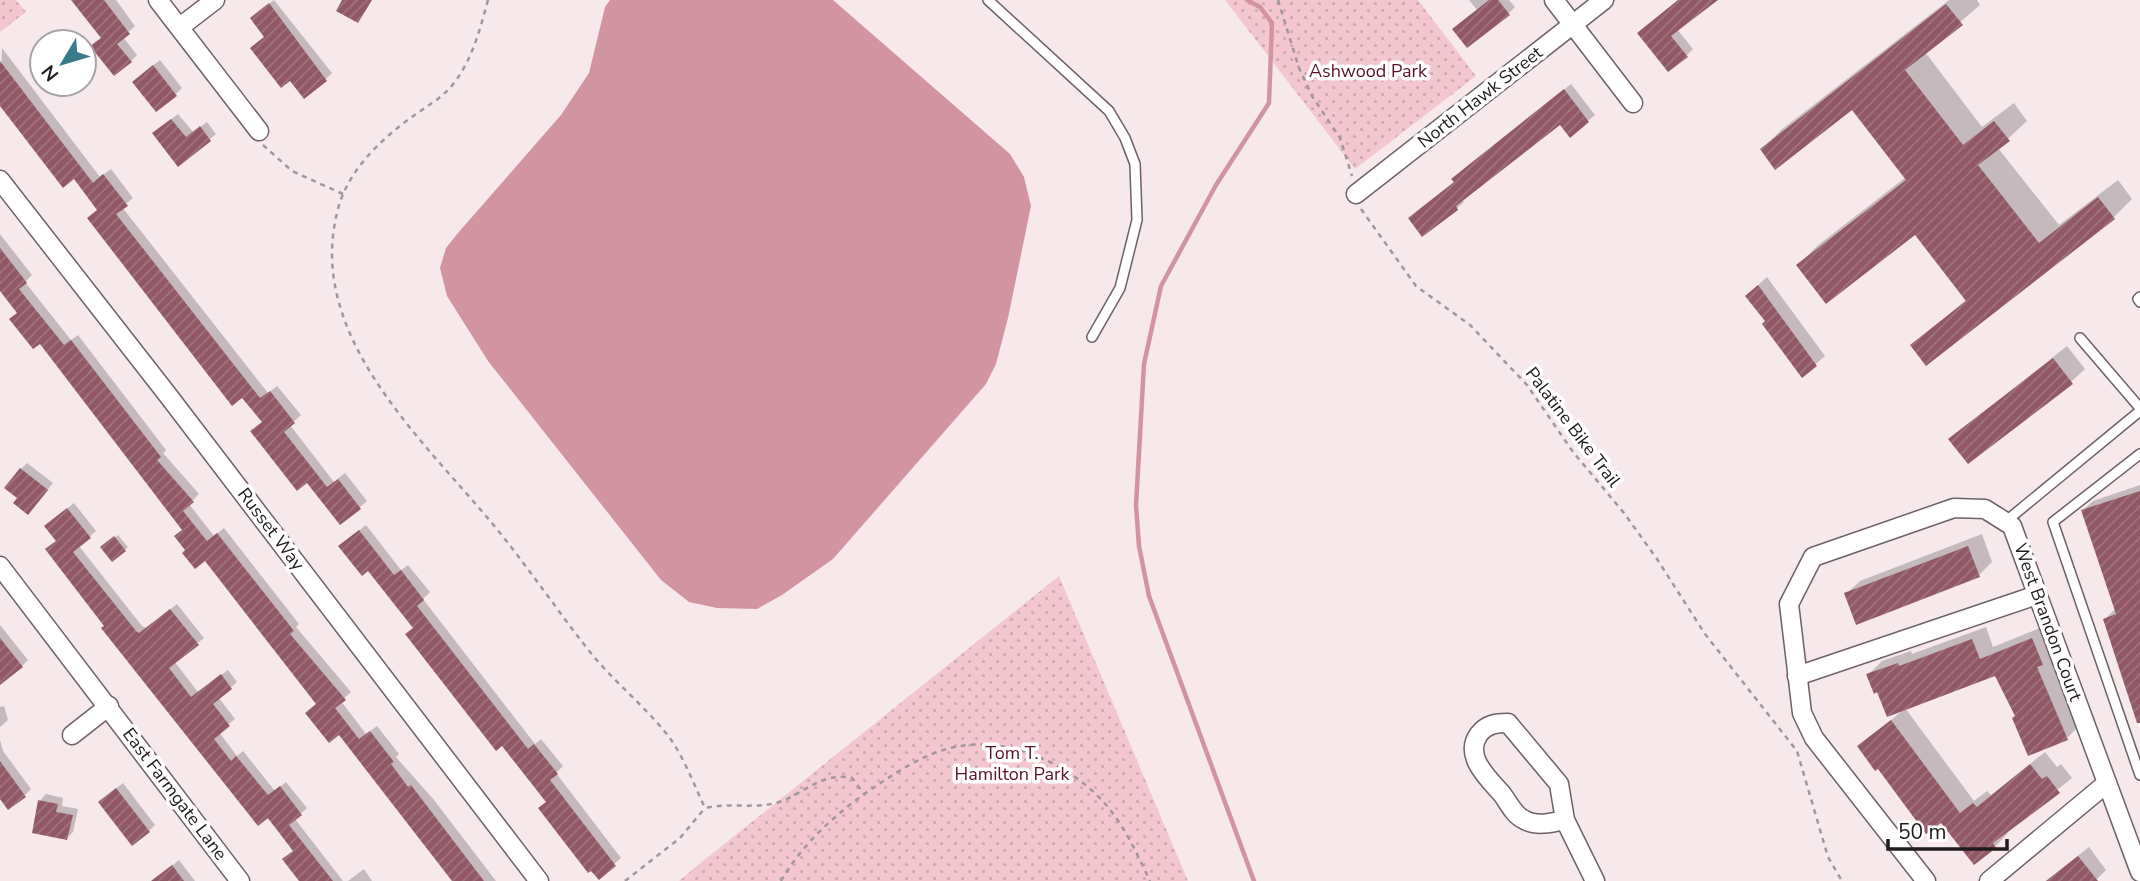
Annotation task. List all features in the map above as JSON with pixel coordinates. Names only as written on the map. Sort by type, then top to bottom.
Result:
[{"type":"street","points":[[158,0],[259,131]]},
{"type":"street","points":[[180,27],[215,0]]},
{"type":"street","points":[[1553,0],[1633,103]]},
{"type":"street","name":"North Hawk Street","points":[[1356,194],[1604,0]]},
{"type":"street","name":"Russet Way","points":[[0,180],[539,881]]},
{"type":"street","name":"West Brandon Court","points":[[1926,881],[1814,738],[1802,713],[1789,604],[1813,557],[1954,508],[1985,509],[2012,526],[2140,872]]},
{"type":"street","name":"East Farmgate Lane","points":[[0,566],[240,881]]},
{"type":"street","points":[[1797,676],[2037,595]]},
{"type":"street","points":[[72,735],[109,706]]},
{"type":"street","points":[[1565,820],[1533,823],[1521,819],[1478,764],[1473,752],[1474,741],[1482,730],[1493,723],[1508,723],[1559,784],[1565,820],[1595,881]]},
{"type":"street","points":[[1989,881],[2107,783]]},
{"type":"lane","points":[[988,0],[1109,111],[1125,138],[1135,164],[1136,220],[1120,288],[1093,337]]},
{"type":"lane","points":[[2005,522],[2140,409],[2080,338]]},
{"type":"lane","points":[[2140,453],[2053,522],[2140,775]]},
{"type":"path","points":[[488,0],[474,49],[454,83],[436,101],[378,145],[350,177],[337,211],[332,243],[334,284],[343,319],[374,378],[427,452],[490,521],[590,652],[670,738],[705,808]]},
{"type":"path","name":"Palatine Bike Trail","points":[[1278,0],[1311,96],[1340,138],[1361,209],[1416,286],[1470,325],[1527,386],[1573,452],[1650,550],[1705,635],[1797,751],[1823,845],[1842,881]]},
{"type":"path","points":[[259,131],[256,138],[292,172],[344,194]]},
{"type":"path","points":[[781,881],[806,847],[864,794],[910,764],[960,746],[1002,747],[1047,760],[1084,782],[1112,811],[1150,881]]},
{"type":"path","points":[[625,881],[680,838],[705,808],[780,802],[818,780],[839,775],[852,778],[864,794]]},
{"type":"green space","points":[[0,0],[16,0],[26,12],[0,32]]},
{"type":"green space","name":"Ashwood Park","points":[[1225,0],[1418,0],[1476,76],[1355,169]]},
{"type":"green space","name":"Tom T. Hamilton Park","points":[[1059,576],[1188,881],[679,881],[692,870]]},
{"type":"shaded area","points":[[610,0],[833,0],[1010,154],[1024,177],[1031,206],[1008,318],[996,364],[986,384],[833,559],[757,609],[717,608],[689,602],[661,580],[488,361],[447,296],[440,268],[446,248],[561,115],[589,73],[605,7]]},
{"type":"building","points":[[71,0],[104,0],[130,34],[117,44],[132,62],[114,76],[98,56],[98,40],[101,38],[98,28],[93,28]]},
{"type":"building","points":[[342,0],[372,0],[358,23],[336,11]]},
{"type":"building","points":[[1489,0],[1498,0],[1510,15],[1467,48],[1452,29]]},
{"type":"building","points":[[1678,0],[1718,0],[1671,36],[1688,57],[1668,72],[1637,33]]},
{"type":"building","points":[[269,3],[327,81],[304,99],[290,81],[281,88],[250,48],[264,37],[250,18]]},
{"type":"building","points":[[1946,4],[1963,25],[1905,70],[1963,145],[1994,121],[2010,141],[1978,165],[2039,243],[2098,197],[2115,219],[1926,366],[1910,345],[1966,301],[1915,235],[1826,304],[1796,265],[1906,180],[1852,110],[1775,170],[1760,149]]},
{"type":"building","points":[[0,61],[93,183],[103,174],[128,206],[116,214],[260,398],[270,391],[295,423],[284,432],[327,487],[338,479],[361,509],[340,525],[307,483],[297,491],[250,431],[262,422],[242,398],[232,406],[87,218],[97,210],[74,179],[63,188],[0,106]]},
{"type":"building","points":[[153,65],[177,96],[156,112],[132,82]]},
{"type":"building","points":[[1564,89],[1589,122],[1570,138],[1560,125],[1456,206],[1458,210],[1422,237],[1408,218],[1454,182],[1451,179]]},
{"type":"building","points":[[171,119],[186,137],[200,126],[211,141],[178,167],[152,133]]},
{"type":"building","points":[[0,248],[27,283],[19,289],[64,345],[71,340],[161,457],[157,460],[194,502],[183,511],[207,541],[217,533],[294,631],[290,634],[346,700],[335,708],[359,739],[370,731],[394,762],[391,764],[408,787],[411,785],[484,881],[452,881],[339,735],[329,743],[305,713],[316,704],[205,561],[195,569],[182,553],[185,550],[174,536],[182,530],[40,344],[33,349],[9,319],[17,313],[0,291]]},
{"type":"building","points":[[1758,285],[1817,366],[1802,378],[1762,324],[1765,321],[1745,296]]},
{"type":"building","points":[[2053,358],[2073,384],[1968,464],[1948,439]]},
{"type":"building","points":[[20,468],[48,490],[28,515],[13,503],[17,498],[4,488]]},
{"type":"building","points":[[2140,491],[2140,723],[2137,723],[2103,619],[2116,614],[2081,510]]},
{"type":"building","points":[[67,508],[91,538],[73,552],[136,631],[139,633],[170,609],[199,645],[169,668],[191,697],[221,674],[232,689],[213,704],[230,726],[214,739],[231,761],[236,756],[268,795],[280,786],[302,815],[289,825],[333,881],[299,881],[282,859],[293,851],[268,818],[258,826],[101,628],[104,626],[45,549],[56,541],[44,526]]},
{"type":"building","points":[[359,530],[394,575],[401,570],[424,600],[417,606],[528,749],[534,744],[558,774],[550,780],[616,866],[599,880],[591,871],[588,873],[538,808],[546,802],[502,746],[496,751],[405,634],[413,628],[368,571],[362,576],[338,546]]},
{"type":"building","points":[[114,536],[126,551],[112,562],[100,547]]},
{"type":"building","points":[[1968,546],[1980,577],[1856,625],[1844,593]]},
{"type":"building","points":[[0,638],[23,667],[0,685]]},
{"type":"building","points":[[2032,638],[2043,665],[2037,667],[2068,740],[2028,756],[2012,718],[2015,716],[1995,676],[1887,717],[1866,674],[1898,663],[1899,666],[1972,639],[1980,659]]},
{"type":"building","points":[[1891,720],[1960,813],[1973,803],[1977,807],[2030,764],[2042,779],[2047,776],[2060,793],[1993,843],[1996,848],[1974,865],[1941,823],[1926,834],[1878,769],[1875,771],[1857,746]]},
{"type":"building","points":[[0,761],[26,797],[8,810],[0,799]]},
{"type":"building","points":[[116,788],[150,832],[132,846],[98,802]]},
{"type":"building","points":[[38,800],[58,804],[56,812],[73,815],[67,840],[32,833]]},
{"type":"building","points":[[2078,856],[2098,881],[2046,881]]},
{"type":"building","points":[[172,865],[184,881],[151,881]]},
{"type":"waterway","points":[[1247,0],[1260,7],[1272,23],[1269,103],[1216,185],[1161,286],[1144,364],[1136,505],[1139,546],[1149,596],[1254,881]]}]
